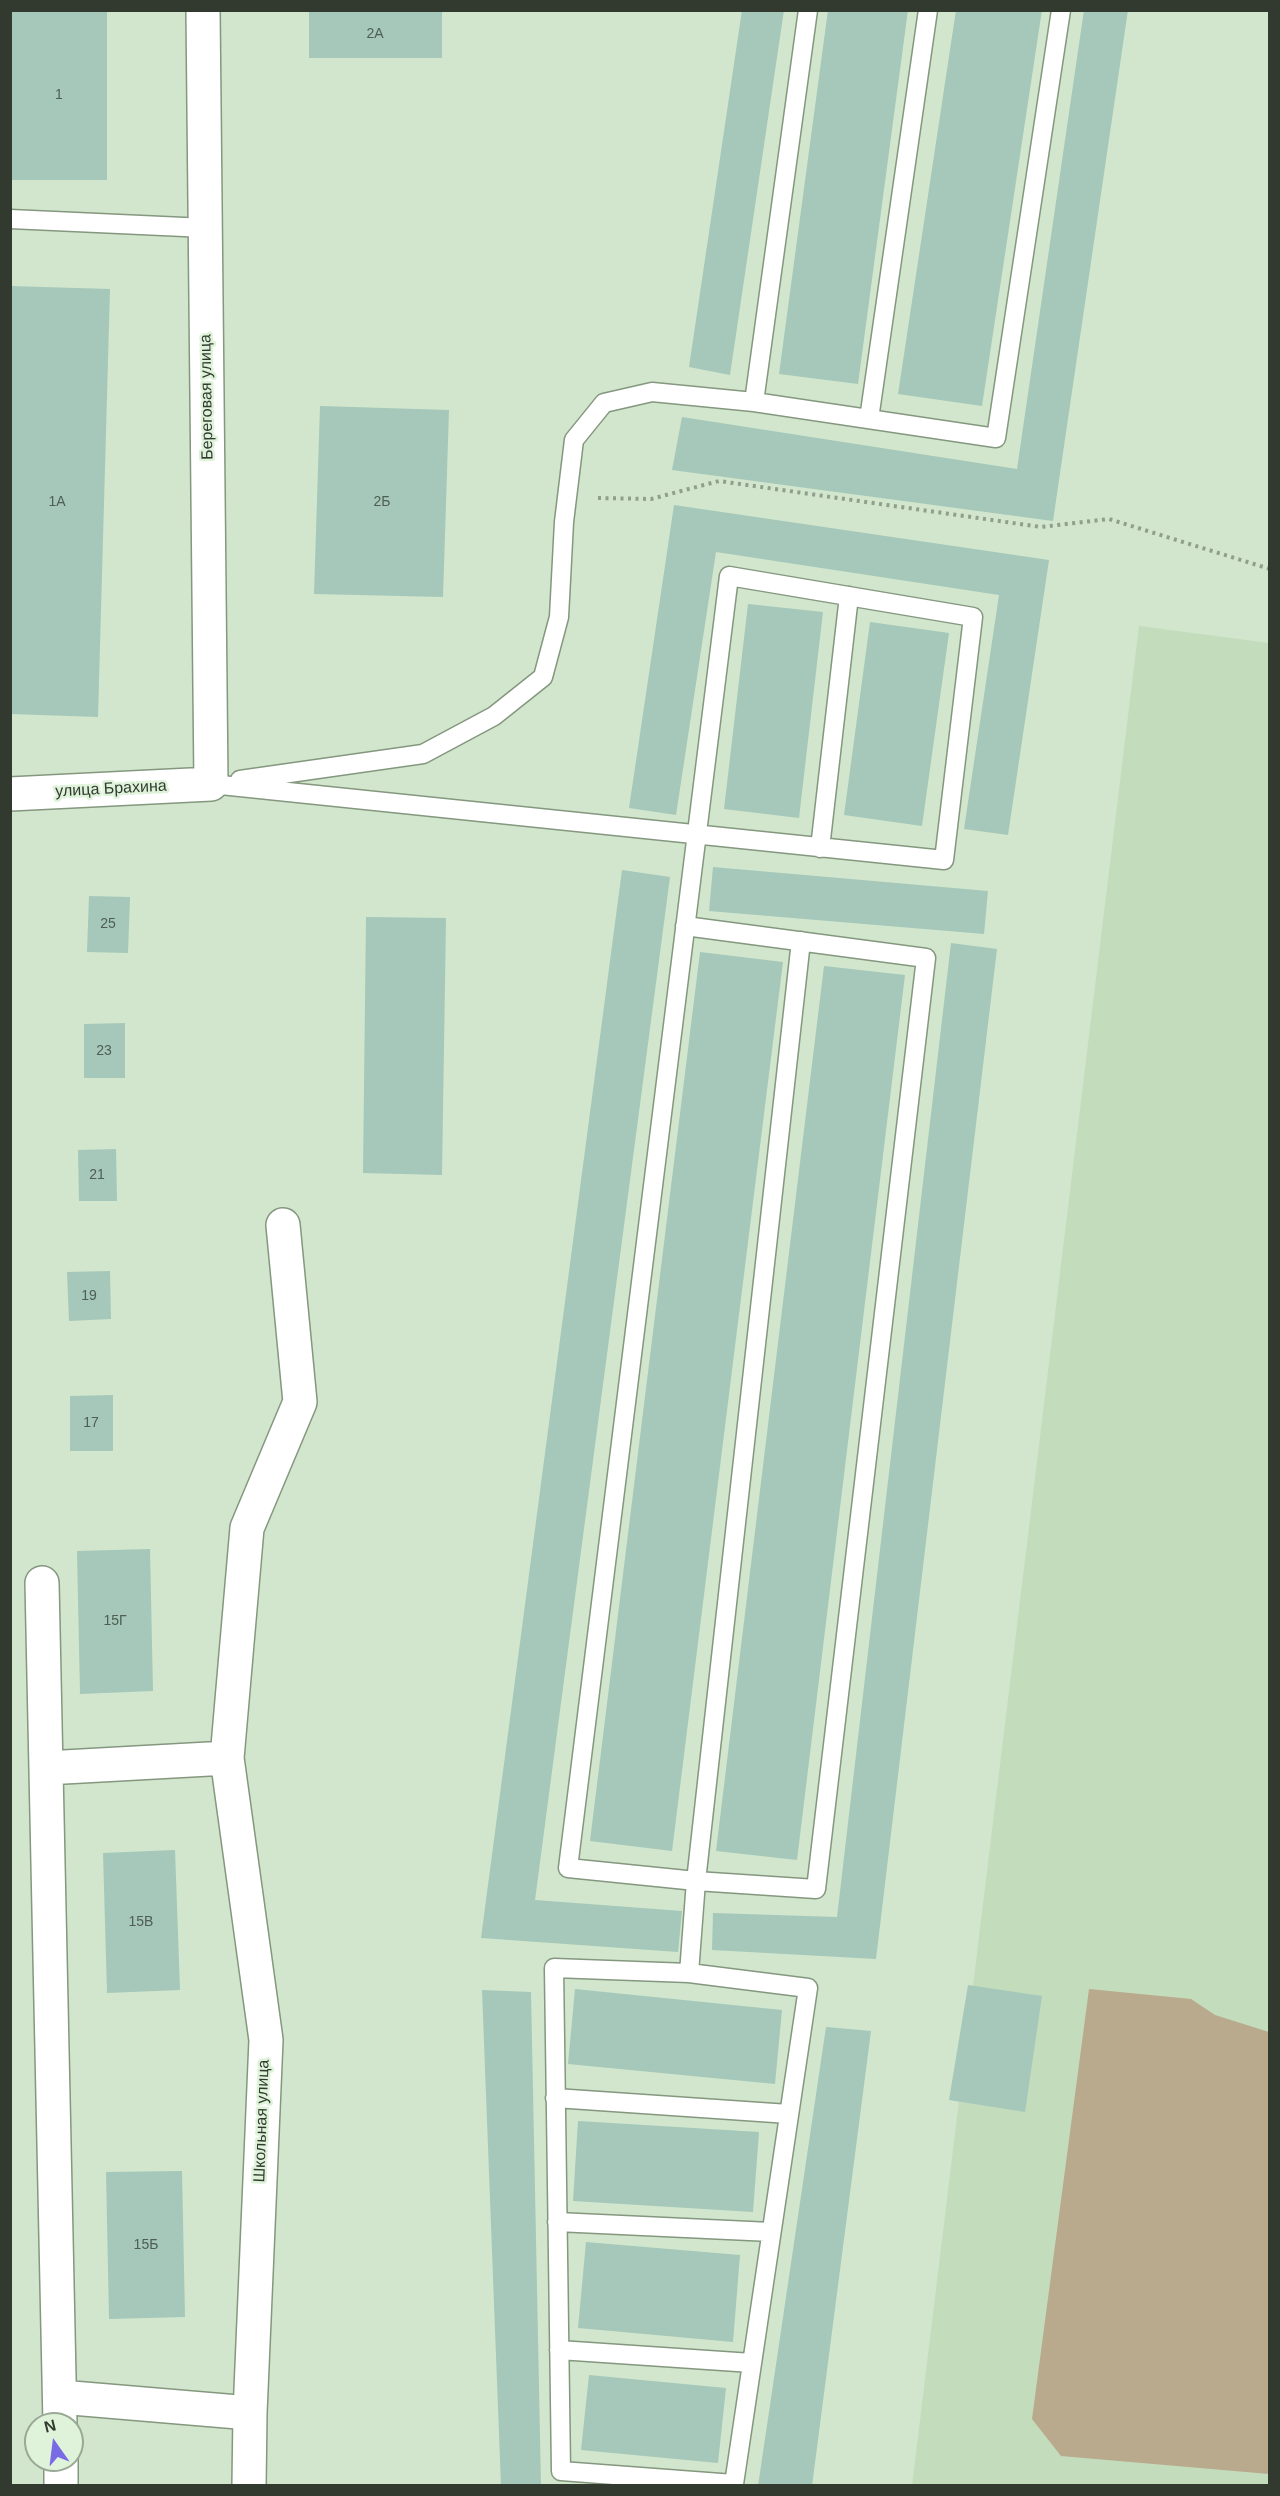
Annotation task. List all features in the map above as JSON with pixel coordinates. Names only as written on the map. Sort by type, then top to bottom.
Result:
[{"type":"street","name":"Береговая улица","points":[[203,10],[211,784]]},
{"type":"street","name":"улица Брахина","points":[[10,794],[211,784]]},
{"type":"street","name":"Школьная улица","points":[[249,2486],[266,2040],[227,1758],[247,1528],[300,1402],[283,1225]]},
{"type":"street","points":[[42,1583],[60,2411],[250,2413]]},
{"type":"street","points":[[46,1768],[227,1758]]},
{"type":"lane","points":[[754,402],[808,10]]},
{"type":"lane","points":[[869,419],[928,10]]},
{"type":"lane","points":[[211,784],[423,754],[494,716],[543,677],[559,617],[574,440],[604,403],[652,392],[754,402],[996,438],[1061,10]]},
{"type":"lane","points":[[10,219],[206,228]]},
{"type":"lane","points":[[211,784],[696,835],[820,848],[944,860],[973,616],[729,576],[696,835],[568,1868],[696,1881],[816,1889],[926,958],[685,926]]},
{"type":"lane","points":[[820,848],[849,596]]},
{"type":"lane","points":[[689,1973],[696,1881],[801,941]]},
{"type":"lane","points":[[554,1968],[689,1973],[808,1988],[734,2484],[561,2471],[554,1968]]},
{"type":"lane","points":[[555,2098],[789,2114]]},
{"type":"lane","points":[[557,2222],[771,2232]]},
{"type":"lane","points":[[559,2350],[752,2363]]},
{"type":"path","points":[[568,498],[651,499],[719,481],[1041,527],[1109,519],[1269,569]]},
{"type":"shaded area","points":[[1139,626],[1269,643],[1269,2485],[912,2486]]},
{"type":"shaded area","points":[[1089,1989],[1191,1999],[1215,2015],[1269,2032],[1269,2474],[1061,2456],[1032,2419]]},
{"type":"building","points":[[10,10],[107,10],[107,180],[10,180]]},
{"type":"building","points":[[309,10],[442,10],[442,58],[309,58]]},
{"type":"building","points":[[742,10],[784,10],[730,375],[689,367]]},
{"type":"building","points":[[828,10],[908,10],[858,384],[779,374]]},
{"type":"building","points":[[956,10],[1042,10],[982,406],[898,394]]},
{"type":"building","points":[[1084,10],[1128,10],[1053,521],[672,470],[682,417],[1017,469]]},
{"type":"building","points":[[10,286],[110,289],[98,717],[10,714]]},
{"type":"building","points":[[320,406],[449,410],[443,597],[314,594]]},
{"type":"building","points":[[674,505],[1049,560],[1008,835],[964,829],[999,595],[716,552],[676,815],[629,808]]},
{"type":"building","points":[[748,604],[823,612],[799,818],[724,809]]},
{"type":"building","points":[[870,622],[949,633],[922,826],[844,815]]},
{"type":"building","points":[[713,867],[988,891],[984,934],[709,911]]},
{"type":"building","points":[[622,870],[670,877],[535,1900],[682,1911],[678,1952],[481,1938]]},
{"type":"building","points":[[89,896],[130,897],[128,953],[87,952]]},
{"type":"building","points":[[366,917],[446,918],[442,1175],[363,1173]]},
{"type":"building","points":[[951,943],[997,949],[876,1959],[712,1950],[713,1913],[837,1917]]},
{"type":"building","points":[[700,952],[783,962],[672,1851],[590,1841]]},
{"type":"building","points":[[824,966],[905,975],[797,1860],[716,1851]]},
{"type":"building","points":[[125,1023],[125,1078],[84,1078],[84,1024]]},
{"type":"building","points":[[116,1149],[117,1201],[79,1201],[78,1150]]},
{"type":"building","points":[[110,1271],[111,1319],[69,1321],[67,1272]]},
{"type":"building","points":[[113,1395],[113,1451],[70,1451],[70,1396]]},
{"type":"building","points":[[150,1549],[153,1691],[80,1694],[77,1551]]},
{"type":"building","points":[[175,1850],[180,1990],[107,1993],[103,1853]]},
{"type":"building","points":[[968,1985],[1042,1996],[1025,2112],[949,2100]]},
{"type":"building","points":[[575,1989],[782,2010],[775,2084],[568,2064]]},
{"type":"building","points":[[482,1990],[531,1992],[541,2486],[501,2486]]},
{"type":"building","points":[[826,2027],[871,2031],[812,2486],[758,2486]]},
{"type":"building","points":[[578,2121],[759,2132],[753,2212],[573,2201]]},
{"type":"building","points":[[182,2171],[185,2317],[109,2319],[106,2172]]},
{"type":"building","points":[[586,2242],[740,2255],[733,2342],[578,2328]]},
{"type":"building","points":[[589,2375],[726,2388],[718,2463],[581,2450]]}]
